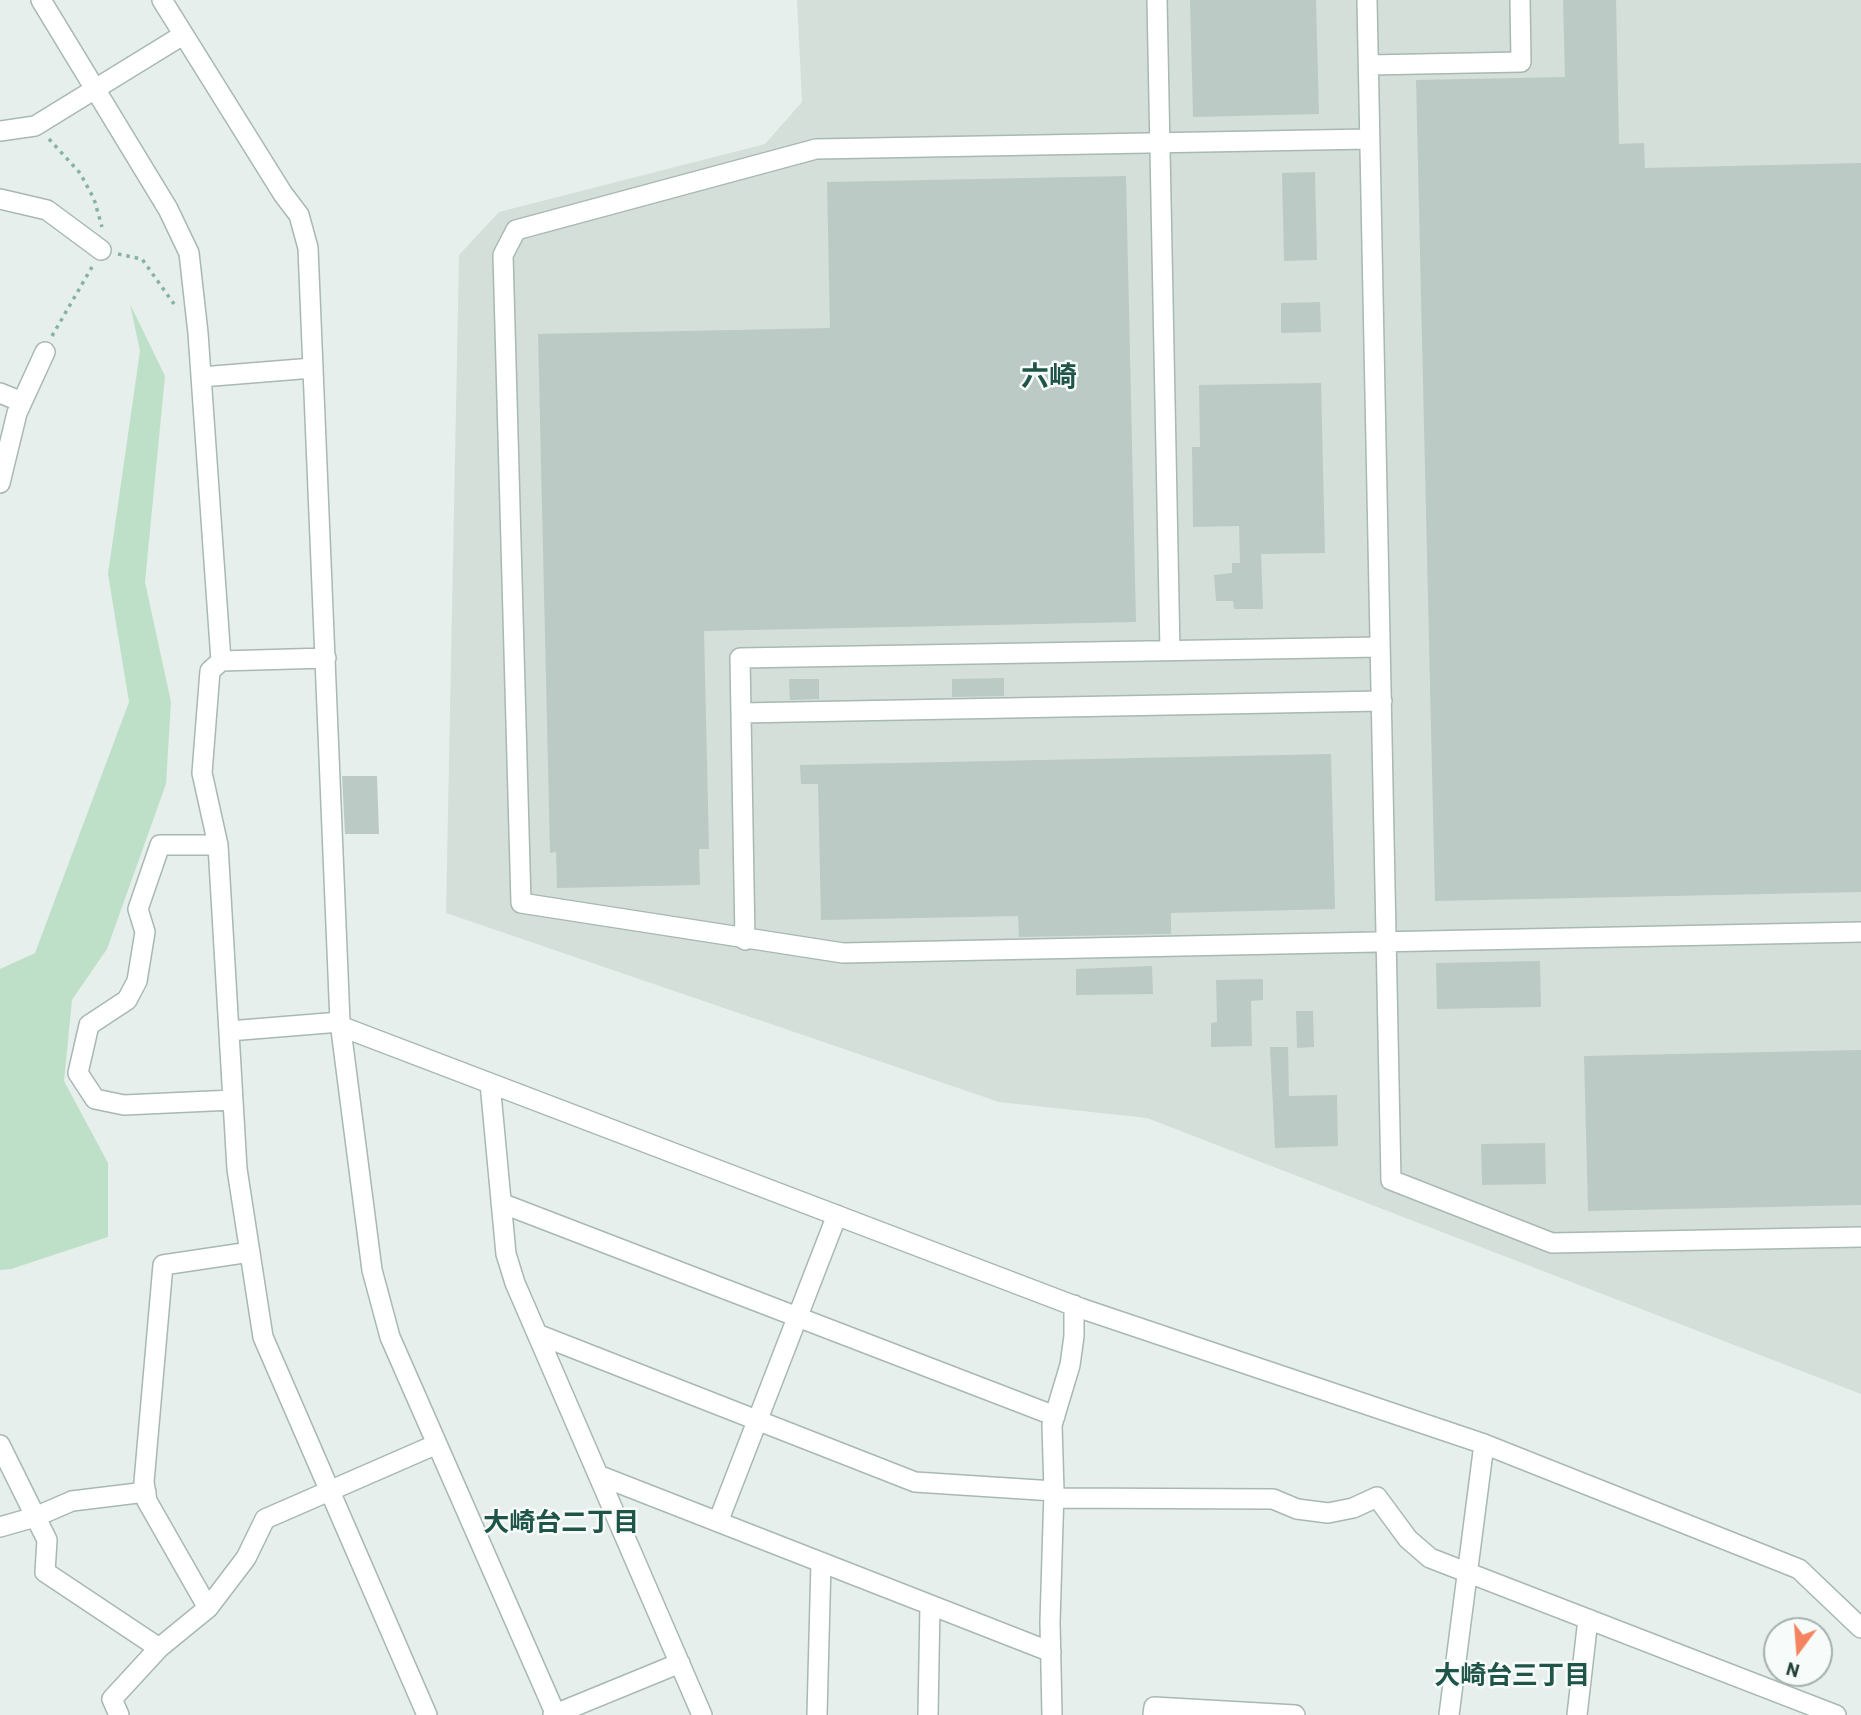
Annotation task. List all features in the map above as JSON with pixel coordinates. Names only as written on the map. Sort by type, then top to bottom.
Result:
[{"type":"street","points":[[41,0],[94,91],[169,209],[189,253],[198,333],[221,661]]},
{"type":"street","points":[[162,0],[299,215],[308,248],[340,1024],[378,1299],[390,1336],[554,1715],[680,1663]]},
{"type":"street","points":[[1157,0],[1170,650]]},
{"type":"street","points":[[1367,0],[1391,1180],[1552,1244],[1861,1237]]},
{"type":"street","points":[[1369,65],[1521,62],[1520,0]]},
{"type":"street","points":[[0,131],[35,126],[183,34]]},
{"type":"street","points":[[1370,139],[816,149],[516,230],[503,255],[521,903],[745,940],[843,953],[1861,932]]},
{"type":"street","points":[[0,200],[47,210],[101,250]]},
{"type":"street","points":[[0,483],[22,402],[45,352]]},
{"type":"street","points":[[201,377],[313,368]]},
{"type":"street","points":[[0,393],[22,402]]},
{"type":"street","points":[[745,940],[740,658],[1380,647]]},
{"type":"street","points":[[326,658],[221,661],[210,671],[202,773],[218,845],[237,1169],[263,1337],[427,1715]]},
{"type":"street","points":[[741,713],[1382,701]]},
{"type":"street","points":[[218,845],[160,845],[138,909],[145,932],[137,981],[128,1000],[89,1025],[78,1073],[95,1099],[124,1105],[233,1100]]},
{"type":"street","points":[[229,1031],[340,1024],[1074,1305],[1484,1444],[1799,1569],[1838,1602],[1861,1628]]},
{"type":"street","points":[[490,1083],[506,1254],[537,1334],[702,1715]]},
{"type":"street","points":[[501,1203],[1055,1416]]},
{"type":"street","points":[[718,1522],[837,1215]]},
{"type":"street","points":[[208,1608],[147,1501],[163,1265],[250,1252]]},
{"type":"street","points":[[1052,1715],[1052,1426],[1070,1365],[1074,1305]]},
{"type":"street","points":[[537,1334],[915,1482],[1054,1495],[1273,1499],[1297,1509],[1328,1513],[1353,1508],[1377,1497],[1408,1539],[1430,1558],[1836,1715]]},
{"type":"street","points":[[119,1715],[111,1699],[159,1648],[208,1608],[246,1558],[265,1519],[437,1444]]},
{"type":"street","points":[[1449,1715],[1484,1444]]},
{"type":"street","points":[[0,1445],[47,1540],[45,1572],[159,1648]]},
{"type":"street","points":[[598,1475],[1051,1652]]},
{"type":"street","points":[[0,1527],[72,1502],[146,1492]]},
{"type":"street","points":[[817,1715],[821,1562]]},
{"type":"street","points":[[928,1715],[930,1605]]},
{"type":"street","points":[[1577,1715],[1588,1619]]},
{"type":"street","points":[[1153,1715],[1154,1707],[1295,1715]]},
{"type":"path","points":[[101,250],[142,259],[158,284],[198,333]]},
{"type":"shaded area","points":[[797,0],[1861,0],[1861,1394],[1147,1118],[999,1102],[446,913],[459,255],[499,212],[765,144],[802,102]]},
{"type":"green space","points":[[130,304],[165,376],[145,582],[171,702],[166,784],[107,949],[72,1000],[64,1081],[108,1163],[108,1237],[11,1269],[0,1270],[0,969],[35,953],[129,702],[108,574],[140,351]]},
{"type":"building","points":[[1190,0],[1316,0],[1319,114],[1193,117]]},
{"type":"building","points":[[1563,0],[1616,0],[1619,144],[1644,143],[1645,168],[1861,163],[1861,892],[1435,901],[1416,80],[1565,77]]},
{"type":"building","points":[[1315,172],[1317,260],[1284,261],[1282,173]]},
{"type":"building","points":[[1126,176],[1136,622],[704,631],[709,849],[699,849],[700,885],[557,888],[556,852],[550,853],[538,334],[830,328],[827,182]]},
{"type":"building","points":[[1320,302],[1321,332],[1281,333],[1281,303]]},
{"type":"building","points":[[1321,383],[1325,553],[1261,554],[1263,609],[1234,609],[1233,601],[1216,601],[1214,575],[1232,573],[1232,563],[1240,563],[1239,526],[1193,527],[1192,447],[1200,447],[1199,385]]},
{"type":"building","points":[[1004,678],[1004,696],[952,697],[952,679]]},
{"type":"building","points":[[789,679],[819,679],[819,699],[790,700]]},
{"type":"building","points":[[1331,754],[1335,909],[1171,913],[1171,934],[1019,937],[1018,916],[821,920],[818,784],[801,784],[800,765]]},
{"type":"building","points":[[342,776],[377,776],[379,834],[345,834]]},
{"type":"building","points":[[1540,961],[1541,1007],[1437,1009],[1436,963]]},
{"type":"building","points":[[1152,966],[1153,994],[1076,995],[1076,969]]},
{"type":"building","points":[[1263,979],[1263,1000],[1251,1001],[1252,1046],[1211,1047],[1211,1023],[1217,1022],[1216,980]]},
{"type":"building","points":[[1296,1011],[1313,1011],[1314,1047],[1297,1048]]},
{"type":"building","points":[[1270,1047],[1288,1047],[1289,1096],[1337,1095],[1338,1146],[1275,1148]]},
{"type":"building","points":[[1861,1050],[1861,1205],[1588,1211],[1584,1056]]},
{"type":"building","points":[[1545,1143],[1546,1184],[1482,1185],[1481,1144]]},
{"type":"district","name":"六崎","points":[[1049,377]]},
{"type":"district","name":"大崎台二丁目","points":[[561,1522]]},
{"type":"district","name":"大崎台三丁目","points":[[1512,1675]]}]
